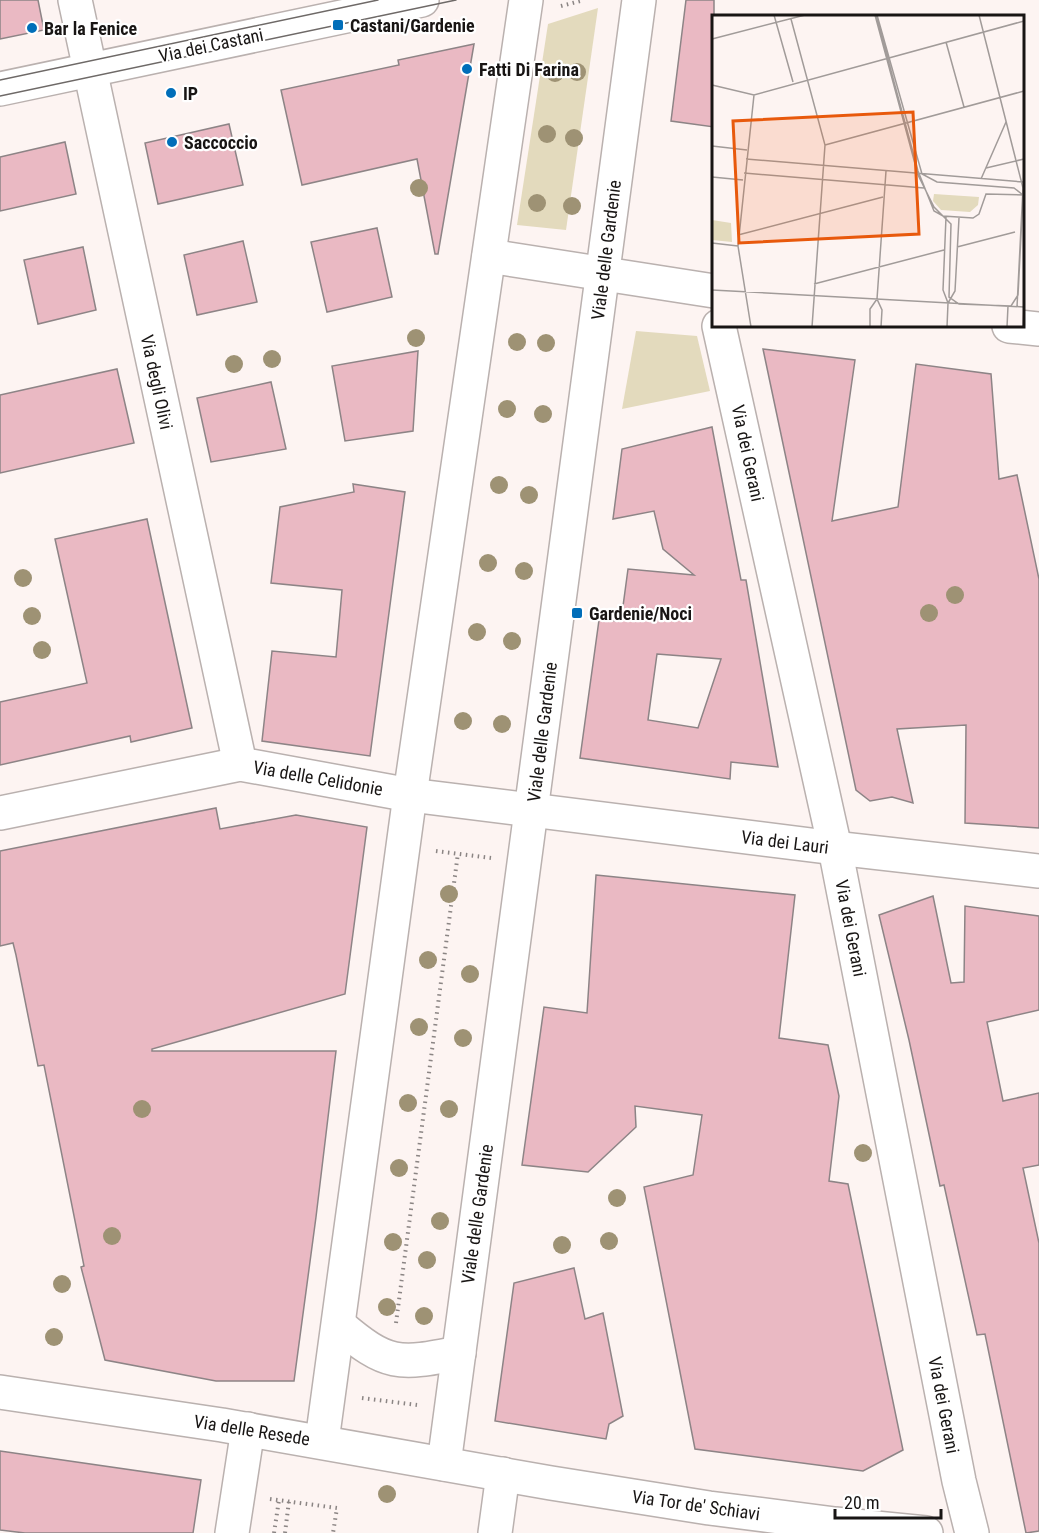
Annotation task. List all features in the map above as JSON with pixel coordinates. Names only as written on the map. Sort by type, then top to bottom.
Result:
[{"type":"street","name":"Via degli Olivi","points":[[75,0],[240,764]]},
{"type":"street","name":"Via dei Castani","points":[[0,89],[422,0]]},
{"type":"street","points":[[322,1441],[410,795],[526,0]]},
{"type":"street","name":"Viale delle Gardenie","points":[[444,1464],[639,0]]},
{"type":"street","points":[[489,256],[712,294]]},
{"type":"street","name":"Via dei Gerani","points":[[719,327],[836,848],[959,1481],[972,1533]]},
{"type":"street","points":[[1019,327],[1039,329]]},
{"type":"street","name":"Via delle Celidonie","points":[[0,813],[240,764],[410,795],[531,810]]},
{"type":"street","name":"Via dei Lauri","points":[[531,810],[1039,871]]},
{"type":"street","points":[[339,1325],[367,1348],[392,1360],[435,1358],[459,1353]]},
{"type":"street","name":"Via delle Resede","points":[[0,1392],[322,1441],[503,1474]]},
{"type":"street","points":[[232,1533],[248,1429]]},
{"type":"street","points":[[495,1533],[503,1474]]},
{"type":"street","name":"Via Tor de' Schiavi","points":[[503,1474],[709,1508],[927,1533]]},
{"type":"path","points":[[430,850],[500,859]]},
{"type":"path","points":[[396,1328],[458,854]]},
{"type":"path","points":[[357,1397],[428,1407]]},
{"type":"path","points":[[267,1498],[337,1508],[333,1533]]},
{"type":"path","points":[[274,1533],[279,1500]]},
{"type":"path","points":[[285,1533],[289,1501]]},
{"type":"shaded area","points":[[598,8],[566,230],[517,225],[548,24]]},
{"type":"shaded area","points":[[636,331],[697,336],[710,391],[622,409]]},
{"type":"building","points":[[0,0],[38,0],[44,30],[0,39]]},
{"type":"building","points":[[686,0],[714,0],[712,127],[671,121]]},
{"type":"building","points":[[474,44],[438,254],[435,254],[417,159],[302,185],[281,90],[399,65],[398,60]]},
{"type":"building","points":[[229,124],[243,185],[158,204],[145,143]]},
{"type":"building","points":[[65,142],[76,194],[0,211],[0,157]]},
{"type":"building","points":[[377,228],[392,297],[327,312],[311,242]]},
{"type":"building","points":[[243,241],[257,302],[197,315],[184,255]]},
{"type":"building","points":[[83,247],[96,310],[38,324],[24,260]]},
{"type":"building","points":[[763,349],[855,360],[832,521],[898,507],[916,364],[991,374],[999,479],[1017,475],[1039,579],[1039,828],[965,823],[966,725],[897,729],[913,803],[892,797],[870,801],[856,790]]},
{"type":"building","points":[[418,351],[413,431],[345,441],[332,366]]},
{"type":"building","points":[[117,369],[134,443],[0,473],[0,395]]},
{"type":"building","points":[[271,382],[286,449],[211,462],[197,398]]},
{"type":"building","points":[[712,427],[741,580],[746,580],[778,767],[731,762],[730,779],[580,758],[599,620],[621,621],[628,569],[694,575],[663,549],[654,511],[613,519],[622,449]],"holes":[[[657,654],[721,659],[698,728],[648,720]]]},
{"type":"building","points":[[353,484],[405,492],[370,756],[262,741],[272,651],[336,657],[342,590],[271,583],[280,507],[354,492]]},
{"type":"building","points":[[147,519],[192,728],[131,742],[130,736],[0,765],[0,702],[87,683],[55,539]]},
{"type":"building","points":[[216,808],[220,829],[296,815],[367,827],[345,994],[152,1049],[152,1051],[336,1051],[294,1381],[216,1381],[105,1360],[81,1267],[84,1266],[44,1065],[38,1066],[13,943],[0,946],[0,851]]},
{"type":"building","points":[[596,875],[795,895],[779,1038],[828,1045],[839,1096],[829,1181],[848,1184],[903,1450],[863,1471],[695,1449],[644,1187],[693,1175],[702,1115],[635,1106],[636,1127],[588,1172],[522,1165],[544,1007],[587,1013]]},
{"type":"building","points":[[933,896],[951,983],[964,982],[965,906],[1039,916],[1039,1010],[987,1022],[1003,1101],[1039,1093],[1039,1165],[1023,1168],[1039,1243],[1039,1531],[1026,1533],[985,1334],[977,1335],[944,1185],[940,1186],[909,1040],[879,915]]},
{"type":"building","points":[[574,1268],[585,1319],[603,1313],[623,1416],[609,1424],[606,1439],[495,1421],[514,1283]]},
{"type":"building","points":[[0,1451],[201,1480],[193,1533],[25,1533],[0,1530]]},
{"type":"tram line","points":[[0,80],[378,0]]},
{"type":"tram line","points":[[0,96],[456,0]]},
{"type":"place","name":"Castani/Gardenie","points":[[338,25]]},
{"type":"place","name":"Bar la Fenice","points":[[32,28]]},
{"type":"place","name":"Fatti Di Farina","points":[[467,69]]},
{"type":"place","name":"IP","points":[[171,93]]},
{"type":"place","name":"Saccoccio","points":[[172,142]]},
{"type":"place","name":"Gardenie/Noci","points":[[577,613]]}]
